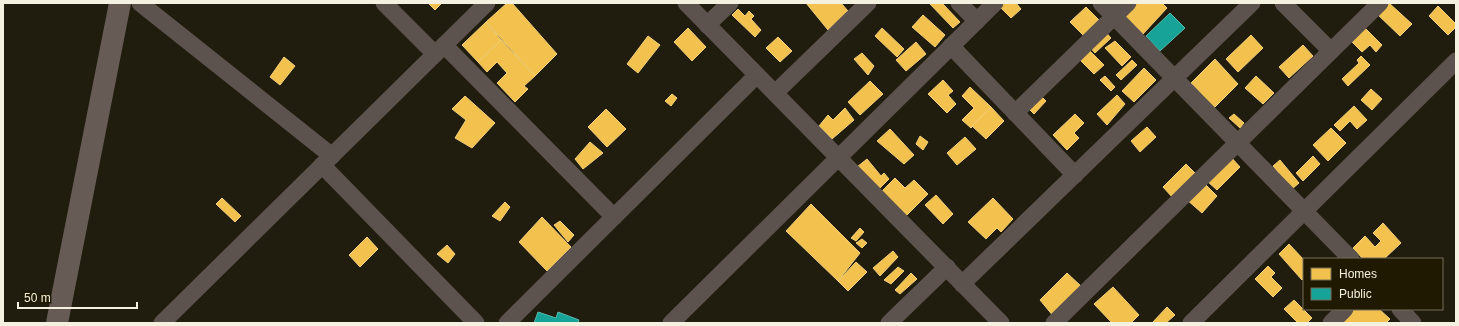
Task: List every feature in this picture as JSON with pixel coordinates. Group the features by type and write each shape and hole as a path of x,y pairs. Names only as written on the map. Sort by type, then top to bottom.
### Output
{"main road":[{"path":"57,323 120,3"}],"street":[{"path":"140,3 327,161 476,323"},
{"path":"384,3 440,49 614,217"},
{"path":"162,323 487,3"},
{"path":"686,3 1002,323"},
{"path":"707,25 730,3"},
{"path":"775,93 868,3"},
{"path":"959,3 976,21"},
{"path":"671,323 995,3"},
{"path":"1101,3 1350,258"},
{"path":"1015,113 1128,3"},
{"path":"962,284 1252,3"},
{"path":"1283,3 1331,51"},
{"path":"1054,323 1380,3"},
{"path":"951,46 1075,175"},
{"path":"1191,323 1456,61"},
{"path":"507,323 757,75"},
{"path":"889,323 947,267"},
{"path":"1331,323 1344,310"},
{"path":"1401,310 1413,323"}],"building: Homes":[{"path":"428,3 442,3 435,10"},
{"path":"507,3 512,3 557,54 535,76 486,22"},
{"path":"806,3 841,3 848,11 828,30"},
{"path":"929,3 942,3 960,22 953,28"},
{"path":"1003,3 1016,3 1021,9 1011,18 999,6"},
{"path":"1128,3 1162,3 1167,8 1143,34 1120,11"},
{"path":"1385,3 1389,3 1412,24 1400,36 1376,13"},
{"path":"1438,6 1456,24 1456,27 1448,35 1429,16"},
{"path":"1086,7 1102,23 1086,38 1070,22"},
{"path":"738,9 745,16 749,11 754,16 751,19 761,30 755,37 732,15"},
{"path":"923,15 945,35 935,47 912,27"},
{"path":"486,22 501,40 478,62 462,45"},
{"path":"1364,27 1382,45 1376,52 1370,45 1362,52 1351,41"},
{"path":"688,28 706,47 692,61 674,42"},
{"path":"882,28 904,49 897,57 875,36"},
{"path":"1102,28 1111,38 1095,53 1087,44"},
{"path":"1251,35 1263,48 1238,72 1226,59"},
{"path":"648,36 660,45 638,73 627,64"},
{"path":"778,37 792,51 780,62 766,48"},
{"path":"501,40 535,76 524,86 528,89 515,102 497,83 507,73 497,62 487,72 478,62"},
{"path":"1115,41 1131,57 1122,66 1105,48"},
{"path":"916,42 926,54 906,71 896,60"},
{"path":"1303,45 1313,56 1289,78 1279,67"},
{"path":"1086,47 1104,65 1094,74 1076,56"},
{"path":"862,53 874,66 868,75 854,59"},
{"path":"1361,56 1370,65 1348,86 1342,79 1359,63 1357,60"},
{"path":"284,57 295,66 280,85 270,77"},
{"path":"1215,59 1238,84 1214,108 1191,83"},
{"path":"1132,60 1137,65 1121,80 1116,75"},
{"path":"1144,68 1156,80 1134,102 1122,91"},
{"path":"1105,76 1115,87 1111,91 1100,80"},
{"path":"1256,76 1274,93 1263,104 1245,88"},
{"path":"943,80 953,91 948,95 956,104 947,113 928,94"},
{"path":"870,81 883,94 860,115 848,102"},
{"path":"970,87 991,107 971,128 962,120 974,108 962,96"},
{"path":"1371,89 1382,99 1372,110 1361,100"},
{"path":"672,94 677,98 671,106 665,101"},
{"path":"1039,94 1046,101 1034,114 1027,107"},
{"path":"1117,95 1125,104 1107,125 1097,114"},
{"path":"465,96 495,123 472,148 455,138 466,120 452,109"},
{"path":"1354,106 1367,120 1357,129 1350,121 1340,131 1334,125"},
{"path":"991,107 1004,121 986,139 972,126"},
{"path":"845,108 854,120 832,139 819,126 828,115 833,120"},
{"path":"606,109 626,129 607,147 588,127"},
{"path":"1075,114 1084,123 1074,133 1079,138 1067,150 1053,135"},
{"path":"1234,114 1244,123 1240,128 1229,118"},
{"path":"1147,127 1156,137 1140,152 1131,141"},
{"path":"1331,128 1346,143 1328,161 1313,145"},
{"path":"890,129 914,155 904,164 877,141"},
{"path":"920,136 928,142 923,150 916,144"},
{"path":"965,137 976,149 957,165 947,153"},
{"path":"590,142 603,153 583,169 575,159"},
{"path":"1230,156 1240,167 1217,190 1207,181"},
{"path":"1313,156 1320,164 1303,181 1296,173"},
{"path":"867,159 881,176 884,173 889,179 878,190 857,167"},
{"path":"1280,160 1299,183 1292,189 1273,166"},
{"path":"1186,164 1196,174 1173,198 1163,187"},
{"path":"895,178 905,188 914,180 928,194 904,218 880,193"},
{"path":"1204,183 1217,196 1202,213 1186,199"},
{"path":"936,195 953,214 943,224 925,205"},
{"path":"222,198 241,216 235,222 216,204"},
{"path":"993,198 1013,219 1001,232 997,228 986,239 968,222"},
{"path":"505,202 510,207 500,221 492,216"},
{"path":"811,204 860,253 838,281 786,231"},
{"path":"542,217 571,247 547,271 519,242"},
{"path":"560,221 574,235 568,242 554,225"},
{"path":"1383,223 1401,243 1385,258 1362,258 1353,248 1365,236 1375,247 1381,241 1373,233"},
{"path":"860,228 864,232 856,241 851,238"},
{"path":"367,237 378,249 360,267 349,255"},
{"path":"862,239 867,243 862,248 856,243"},
{"path":"1289,244 1303,259 1302,280 1279,254"},
{"path":"447,245 455,254 448,263 437,254"},
{"path":"893,251 898,257 880,276 873,268"},
{"path":"856,262 867,272 848,291 838,281"},
{"path":"1268,266 1275,273 1271,277 1282,288 1273,297 1255,279"},
{"path":"898,267 904,271 891,284 884,280"},
{"path":"911,273 917,279 900,294 895,290"},
{"path":"1067,273 1082,287 1054,317 1040,300"},
{"path":"1113,287 1139,315 1131,323 1112,323 1094,304"},
{"path":"1294,300 1312,318 1307,323 1298,323 1284,309"},
{"path":"1167,307 1175,315 1166,323 1152,323"},
{"path":"1354,310 1380,310 1390,319 1386,323 1343,322"}],"building: Public":[{"path":"1170,13 1185,28 1160,51 1146,36"},
{"path":"538,312 556,318 558,312 579,320 578,323 534,323"}]}
